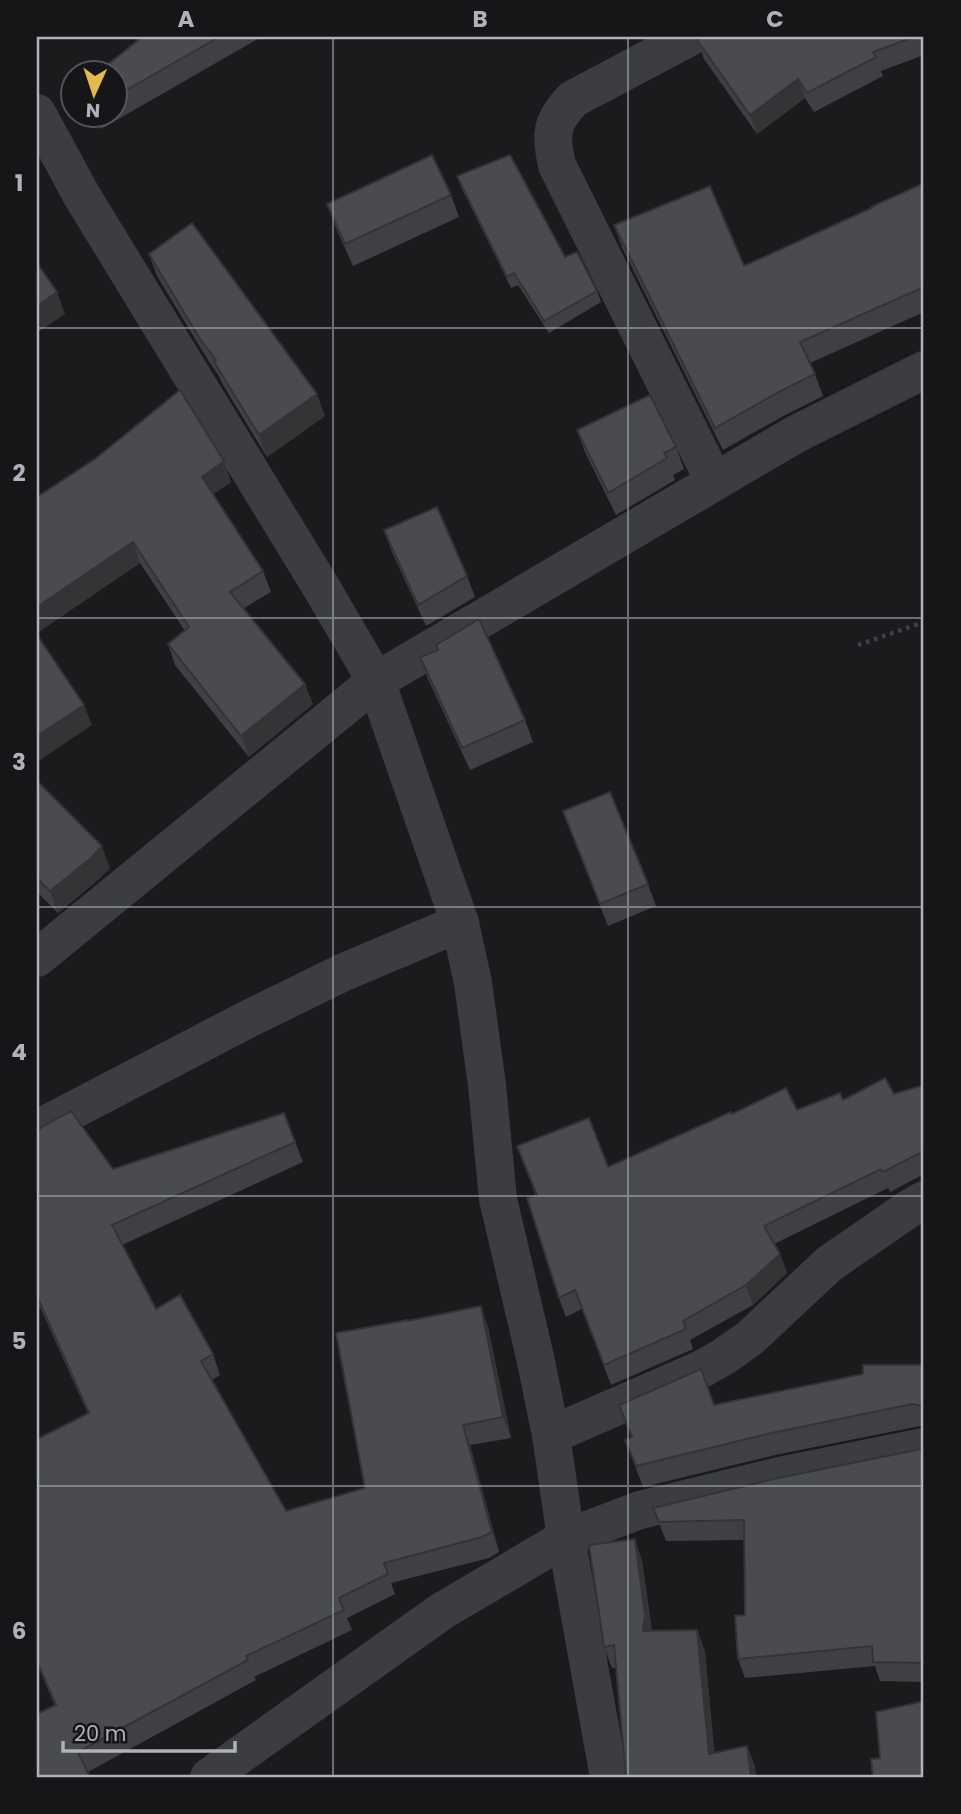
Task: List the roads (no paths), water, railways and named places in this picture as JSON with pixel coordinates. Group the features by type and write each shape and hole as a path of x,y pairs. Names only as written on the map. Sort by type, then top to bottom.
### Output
{"street":[{"path":"690,37 573,99 559,114 554,128 553,147 558,165 714,481"},
{"path":"37,113 82,196 376,681 460,923 473,983 498,1199 551,1435 566,1538 609,1777"},
{"path":"37,958 376,681 796,434 924,370"},
{"path":"37,1129 332,978 460,923"},
{"path":"551,1435 700,1370 723,1357 750,1338 830,1264 924,1200"},
{"path":"209,1777 442,1611 566,1538 640,1510 780,1476 924,1447"}]}
